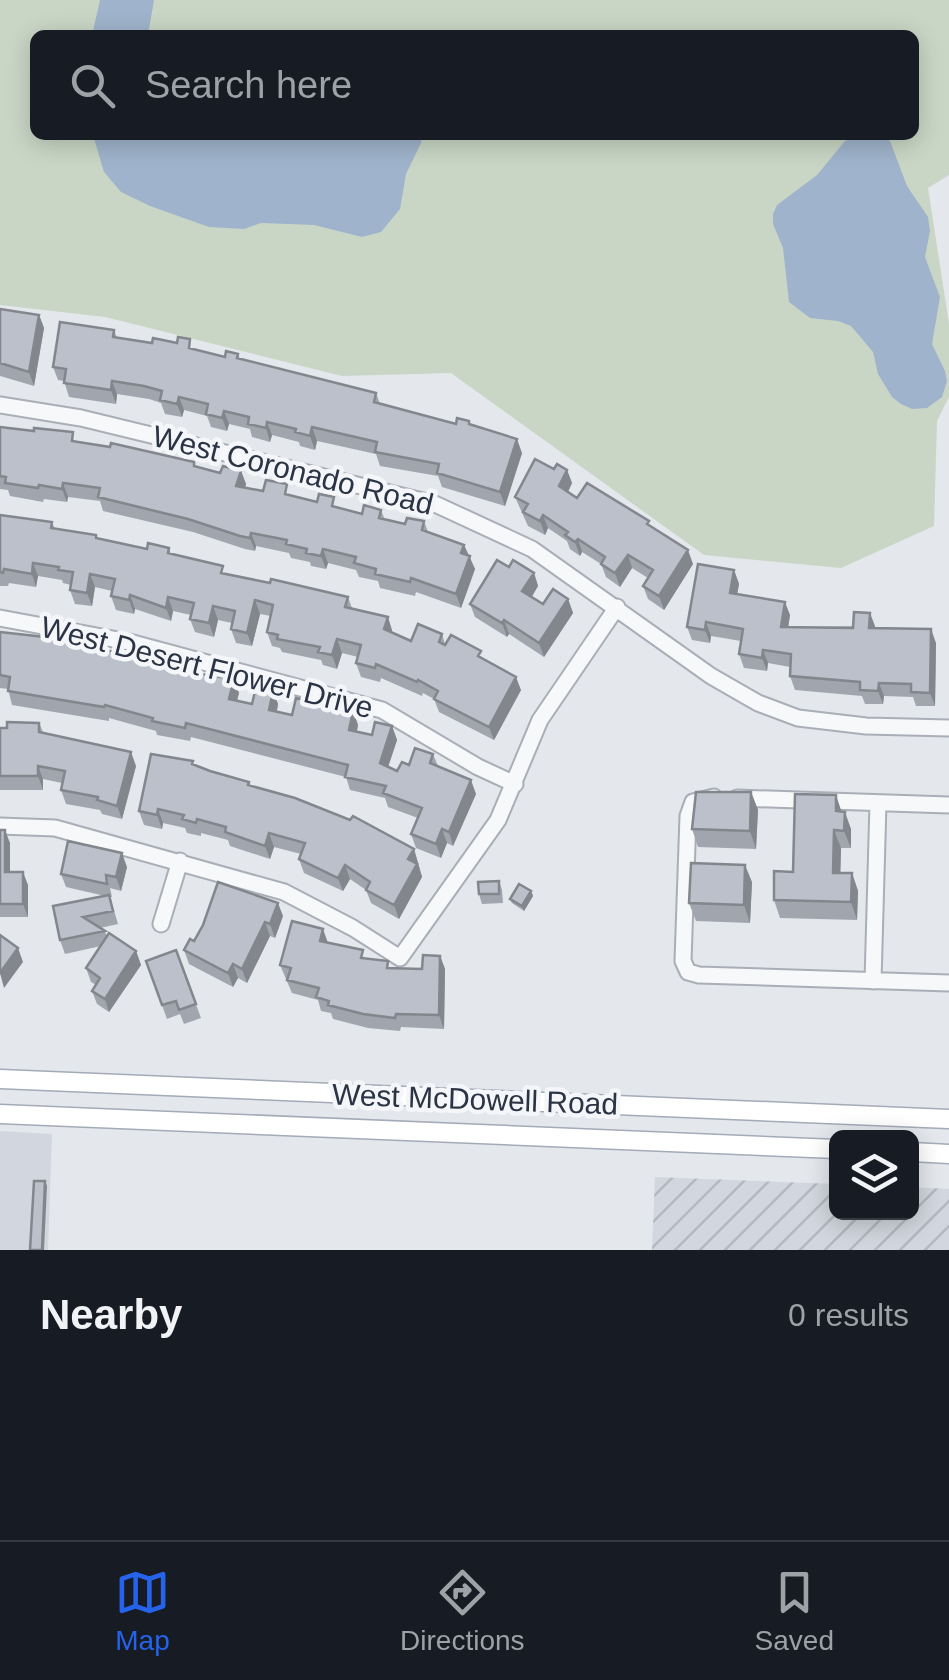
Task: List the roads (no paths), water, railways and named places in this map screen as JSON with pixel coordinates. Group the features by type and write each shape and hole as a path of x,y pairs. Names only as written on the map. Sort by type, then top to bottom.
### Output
{"main road":[{"name":"West McDowell Road","path":"0,1079 949,1119"},
{"path":"742,1144 744,1110"},
{"name":"West McDowell Road","path":"0,1114 829,1149"},
{"path":"919,1152 949,1154"}],"street":[{"name":"West Coronado Road","path":"0,405 98,422 436,504 532,550 711,676 758,703 798,718 866,726 949,728"},
{"path":"0,826 54,828 284,892 400,958 498,820 540,720 617,608"},
{"name":"West Desert Flower Drive","path":"0,618 129,642 382,710 478,768 515,784"},
{"path":"949,805 704,797 693,802 688,816 683,962 688,972 699,976 949,983"},
{"path":"874,980 878,802"},
{"path":"161,924 180,861"}],"water":[{"path":"100,0 154,0 149,30 93,30"},
{"path":"94,140 421,140 406,174 400,209 381,232 362,237 314,225 261,223 244,229 209,227 121,192 104,172"},
{"path":"845,141 890,141 907,186 928,217 930,231 925,257 940,297 932,344 947,381 942,397 927,408 912,409 892,397 878,374 873,352 851,326 810,318 789,302 783,248 773,214 777,205 817,175"}]}
